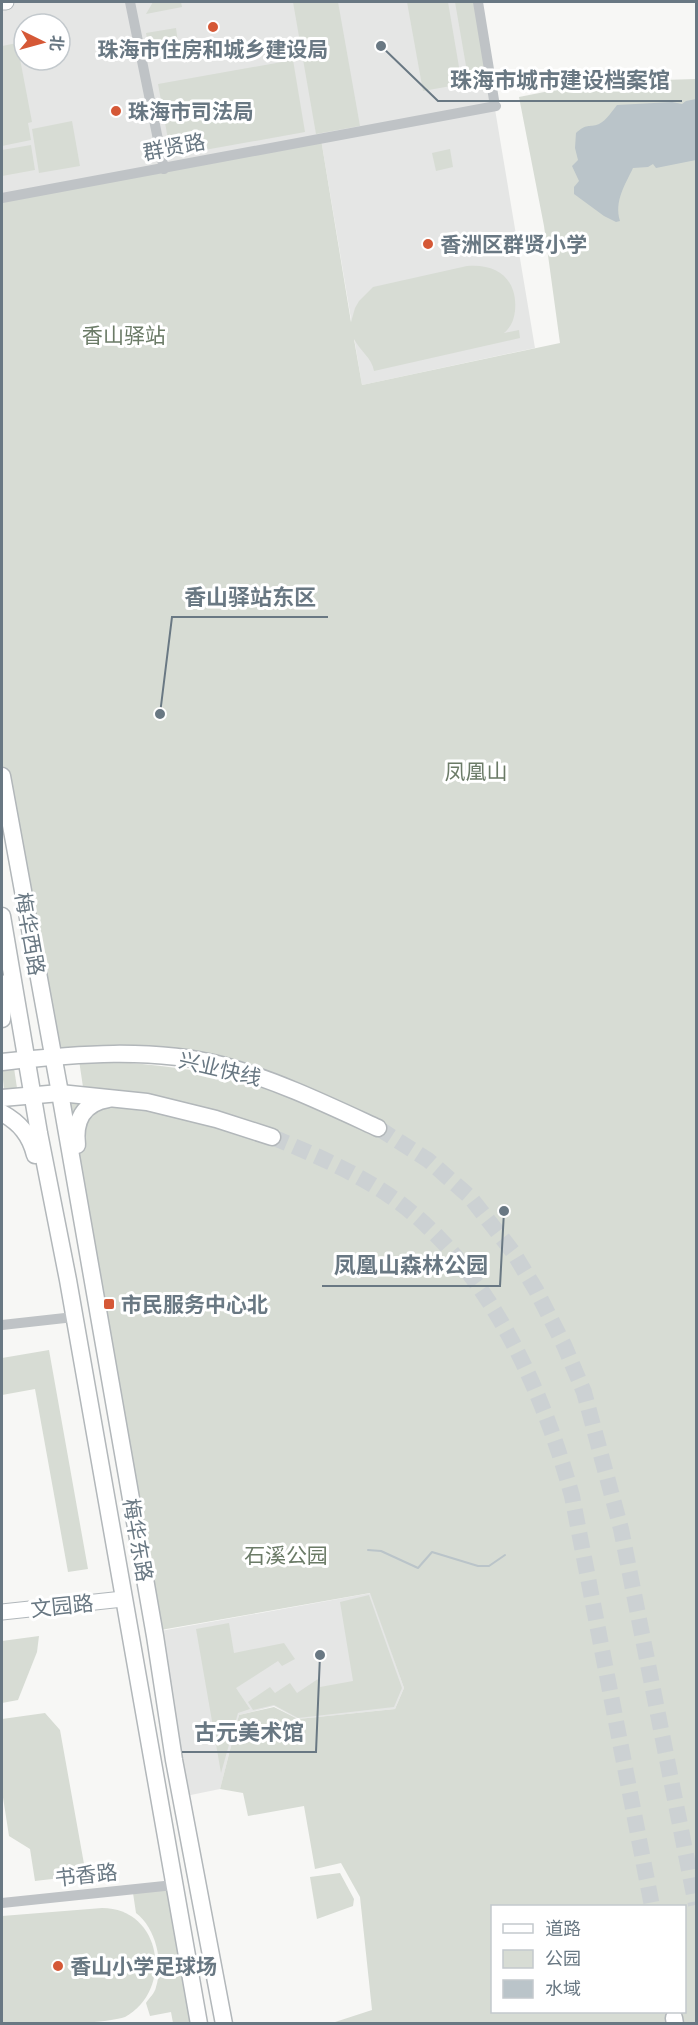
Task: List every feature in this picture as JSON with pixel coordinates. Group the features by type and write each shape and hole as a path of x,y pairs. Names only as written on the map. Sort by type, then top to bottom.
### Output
{"main road":[{"name":"梅华西路","path":"2,776 52,1056"},
{"name":"梅华西路","path":"2,916 33,1095"},
{"path":"2,1019 6,992 4,937"},
{"name":"兴业快线","path":"2,1062 78,1054 139,1055 223,1066 292,1089 378,1128"},
{"name":"梅华东路","path":"52,1056 155,1636 174,1760 224,2024"},
{"path":"2,1098 60,1093 114,1098 188,1111 272,1137"},
{"name":"梅华东路","path":"33,1095 68,1280 199,2024"},
{"path":"90,1268 91,1230 77,1152 76,1127 79,1118 88,1106 100,1100 114,1098"},
{"path":"2,1113 22,1127 32,1144 52,1242 68,1280"}],"street":[{"path":"130,2 164,169"},
{"name":"群贤路","path":"2,198 164,169 495,103 478,2"},
{"path":"2,1325 74,1317"},
{"name":"文园路","path":"2,1612 123,1599"},
{"name":"书香路","path":"2,1903 174,1885"}],"shaded area":[{"path":"14,2 477,2 535,348 362,385 321,139 2,197 2,4"},
{"path":"371,1593 404,1688 395,1709 298,1719 274,1706 239,1715 220,1789 181,1797 155,1632"}],"green space":[{"path":"153,2 181,2 182,7 146,14"},
{"path":"293,2 338,2 360,126 316,134"},
{"path":"407,2 448,2 460,73 451,86 423,91"},
{"path":"455,2 474,2 489,86 470,89"},
{"path":"176,28 179,50 150,55 146,33"},
{"path":"12,44 12,72 23,72 32,122 28,123 31,140 2,146 2,46"},
{"path":"293,60 305,132 171,156 158,84"},
{"path":"696,79 696,2023 332,2023 372,2010 360,1897 341,1863 315,1869 304,1806 248,1816 243,1793 220,1789 239,1715 274,1707 298,1719 395,1709 404,1688 370,1593 155,1631 60,1093 79,1094 271,1138 280,1131 182,1105 83,1087 79,1060 163,1066 246,1080 223,1066 52,1056 2,773 2,198 321,139 351,322 359,301 373,287 467,266 488,267 496,270 509,282 515,300 513,320 504,333 519,330 520,338 374,371 371,362 354,339 362,385 560,343 544,226 519,97 595,82"},
{"path":"72,121 80,166 39,173 32,129"},
{"path":"31,145 35,170 2,176 2,150"},
{"path":"450,149 453,167 436,171 432,153"},
{"path":"14,1068 17,1088 4,1089 2,1070"},
{"path":"49,1350 88,1569 68,1572 35,1389 2,1395 2,1358"},
{"path":"369,1595 402,1688 394,1707 298,1718 274,1705 253,1710 248,1702 270,1687 275,1693 290,1683 297,1693 318,1679 320,1687 353,1681 340,1602"},
{"path":"229,1623 234,1653 284,1643 295,1659 282,1666 278,1661 236,1688 250,1709 238,1713 221,1773 196,1629"},
{"path":"39,1636 37,1652 18,1700 2,1703 2,1641"},
{"path":"45,1713 60,1730 86,1875 35,1881 30,1849 9,1836 2,1791 2,1719"},
{"path":"340,1873 354,1899 353,1906 317,1919 310,1877"},
{"path":"171,1889 195,2023 173,2023 171,2012 150,2016 146,2003 155,1989 158,1978 158,1957 149,1928 136,1913 133,1893"},
{"name":"香山小学足球场","path":"102,1908 122,1912 138,1921 149,1935 154,1952 155,1971 151,1989 141,2005 125,2017 114,2020 2,2023 2,1916"}],"water":[{"path":"696,99 696,160 656,168 653,164 648,167 633,168 619,200 620,221 616,222 604,216 574,194 574,187 579,181 572,166 578,160 575,148 576,133 585,127 602,122 617,105 672,102 682,104"}],"waterway":[{"path":"368,1550 381,1551 418,1568 432,1552 478,1566 489,1566 505,1555"}],"tunnel":[{"path":"378,1128 428,1160 470,1197 513,1252 536,1290 564,1345 584,1392 621,1529 696,1905"},
{"path":"272,1137 362,1179 390,1196 424,1223 455,1255 482,1291 527,1371 560,1455 572,1496 652,1905"}],"place":[{"name":"珠海市住房和城乡建设局","path":"213,27"},
{"name":"珠海市城市建设档案馆","path":"381,46"},
{"name":"珠海市司法局","path":"116,111"},
{"name":"香洲区群贤小学","path":"428,244"},
{"name":"香山驿站东区","path":"160,714"},
{"name":"凤凰山森林公园","path":"504,1211"},
{"name":"市民服务中心北","path":"109,1304"},
{"name":"古元美术馆","path":"320,1655"},
{"name":"香山小学足球场","path":"58,1966"}],"park label":[{"name":"香山驿站","path":"124,335"},
{"name":"凤凰山","path":"476,771"},
{"name":"石溪公园","path":"286,1555"}]}
